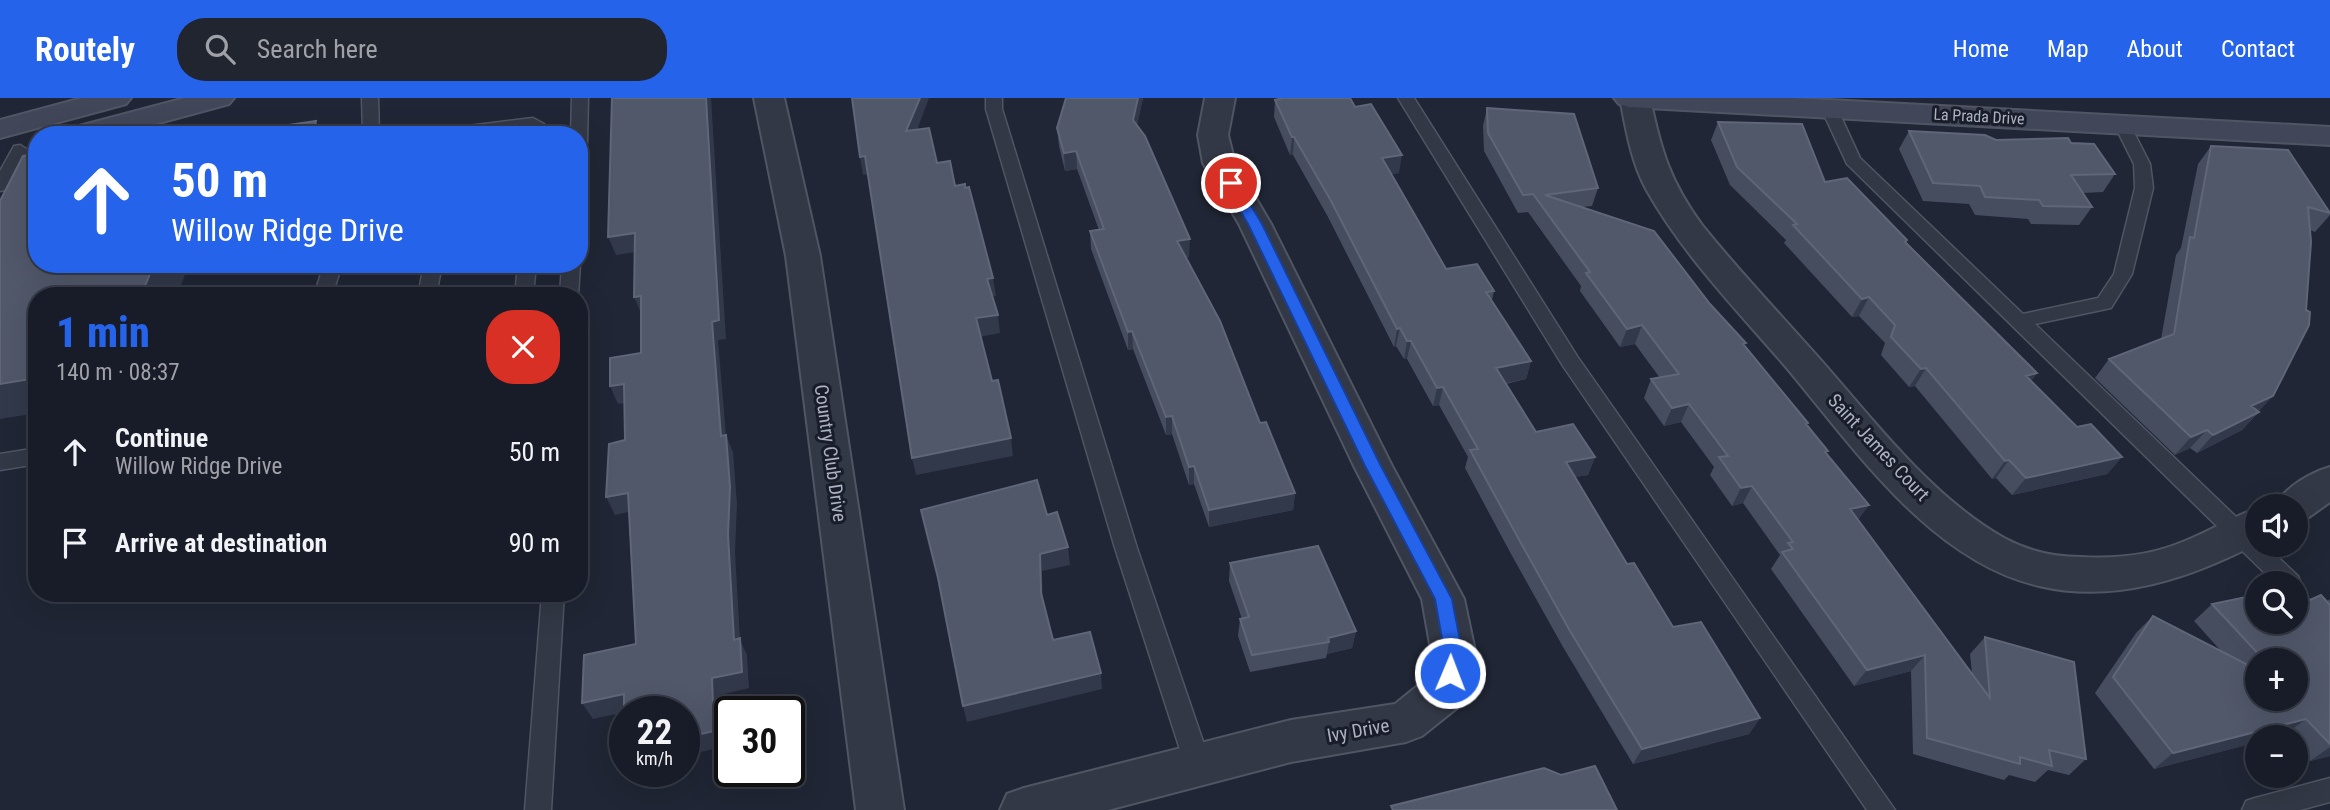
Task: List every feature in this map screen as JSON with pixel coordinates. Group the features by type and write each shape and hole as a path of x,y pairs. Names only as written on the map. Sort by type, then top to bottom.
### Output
{"main road":[{"path":"113,126 219,98"},
{"name":"La Prada Drive","path":"1629,98 2122,124 2329,138"},
{"path":"48,126 107,99"}],"street":[{"name":"Country Club Drive","path":"769,98 803,256 880,810"},
{"name":"Ivy Drive","path":"1024,810 1291,741 1406,722 1446,690 1454,656 1443,599 1373,466 1255,224 1219,163 1213,135 1220,98"},
{"name":"Saint James Court","path":"1635,98 1649,162 1679,216 1741,293 1888,460 1943,514 1984,548 2022,565 2110,575 2182,560 2245,530"},
{"path":"2308,497 2330,482"}],"lane":[{"path":"370,98 370,126"},
{"path":"579,126 580,98"},
{"path":"994,98 997,119 1126,548 1198,765"},
{"path":"1406,98 1570,361 1882,810"},
{"path":"1829,108 1853,160 2020,321 2245,524"},
{"path":"509,126 533,123 537,126"},
{"path":"2020,321 2104,303 2123,274 2144,188 2142,164 2122,124"},
{"path":"0,186 17,140"},
{"path":"0,462 28,457"},
{"path":"2271,557 2282,571"},
{"path":"538,810 551,602"},
{"path":"2255,810 2330,790"}],"building":[{"path":"612,98 706,98 719,320 712,322 721,436 726,435 730,487 728,535 734,640 740,638 742,672 712,678 714,731 700,734 700,696 624,694 582,703 584,655 636,644 628,493 606,497 609,444 625,440 624,384 610,386 610,358 641,353 641,296 634,297 635,233 608,237"},
{"path":"852,98 920,98 906,131 929,128 937,163 950,161 955,186 965,184 965,188 969,187 993,278 987,279 998,315 976,318 992,381 998,380 1011,438 912,458 865,156 860,157"},
{"path":"1066,98 1138,98 1133,120 1145,136 1190,239 1177,241 1220,321 1260,423 1266,422 1295,493 1209,510 1194,466 1189,467 1172,416 1166,417 1132,331 1128,332 1090,231 1104,229 1076,151 1064,153 1057,128"},
{"path":"1350,98 1355,107 1371,104 1402,155 1382,158 1446,269 1477,264 1494,291 1486,292 1531,361 1496,368 1536,432 1573,424 1595,457 1566,462 1627,564 1634,563 1673,627 1701,622 1760,718 1642,749 1570,631 1517,536 1470,450 1478,449 1443,387 1437,388 1411,341 1407,341 1400,328 1397,329 1330,199 1292,137 1275,100"},
{"path":"1487,108 1574,114 1598,188 1545,195 1654,231 1710,304 1746,343 1743,344 1808,423 1806,424 1828,451 1825,452 1869,505 1850,509 1990,698 1985,637 2074,662 2086,759 2049,750 2052,766 2020,757 2020,764 1927,738 1925,655 1867,670 1782,552 1793,549 1788,543 1793,542 1752,486 1741,488 1719,457 1728,456 1689,404 1672,408 1651,379 1679,374 1642,325 1627,329 1586,273 1590,272 1533,194 1523,195 1488,133"},
{"path":"316,121 315,126 281,126"},
{"path":"1718,122 1802,124 1825,182 1847,178 1907,240 1905,242 2037,373 2026,376 2077,427 2091,424 2122,457 2026,478 2009,460 2005,461 1926,368 1921,369 1891,337 1895,325 1869,297 1862,299 1793,225 1797,224 1737,167"},
{"path":"1909,131 1985,135 1996,140 2068,138 2071,143 2094,144 2115,174 2071,175 2092,207 2043,206 2039,200 1985,197 1980,186 1933,183"},
{"path":"2211,146 2288,150 2330,213 2308,207 2311,242 2306,310 2310,312 2309,325 2273,396 2251,406 2259,412 2213,435 2207,430 2191,437 2109,359 2174,334 2190,237 2194,238"},
{"path":"28,155 28,273 150,273 145,287 28,287 28,379 0,384 0,201 23,156"},
{"path":"1037,480 1047,515 1057,512 1068,547 1040,554 1041,593 1053,640 1090,632 1101,673 963,706 938,578 921,510"},
{"path":"1318,546 1356,631 1328,638 1329,642 1252,655 1240,619 1249,617 1230,563"},
{"path":"2321,595 2330,605 2330,744 2306,719 2283,725 2245,725 2245,735 2173,753 2113,677 2153,616 2245,663 2245,711 2308,711 2308,648 2253,648 2212,604 2245,597 2245,634 2308,634 2308,598 2310,600"},
{"path":"1595,766 1617,810 1393,810 1391,806 1544,768 1561,775"}],"route":[{"path":"1231,183 1255,224 1373,466 1443,599 1454,656 1450,673"}]}
